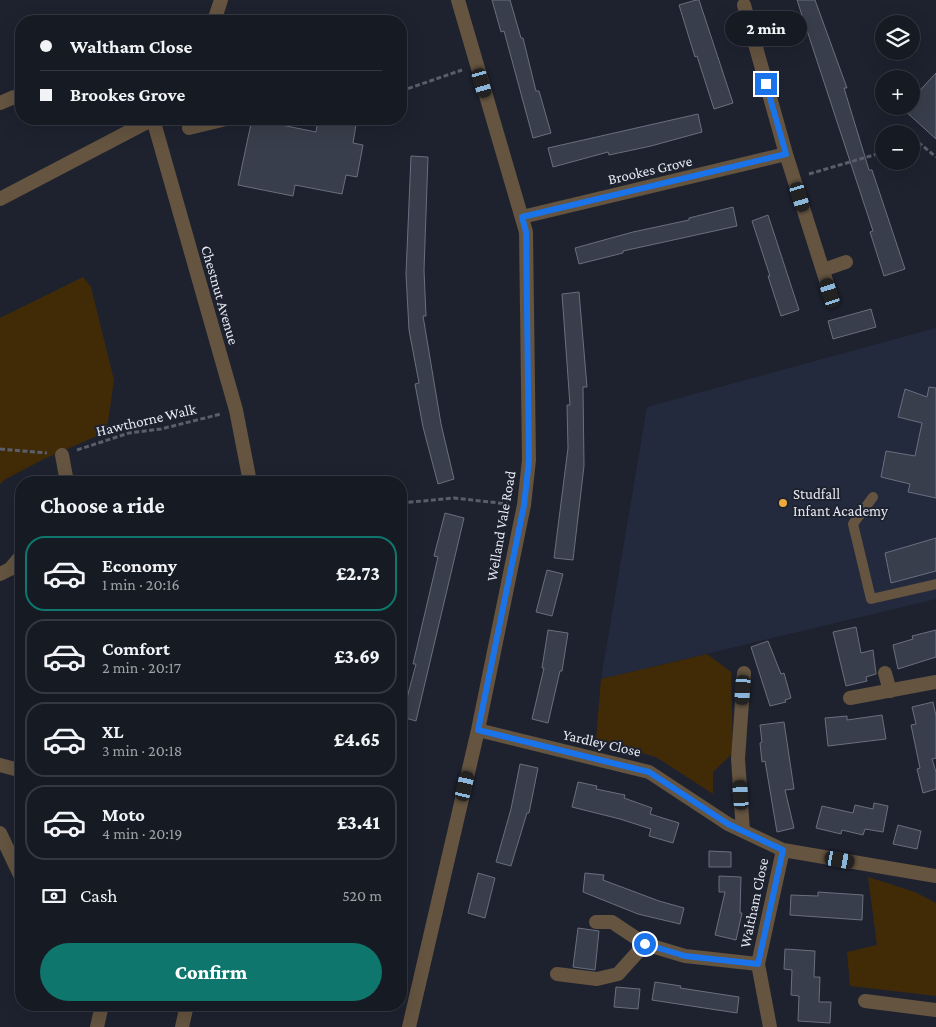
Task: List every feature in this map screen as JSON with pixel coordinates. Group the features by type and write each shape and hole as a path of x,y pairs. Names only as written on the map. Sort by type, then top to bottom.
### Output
{"street":[{"path":"216,15 221,0"},
{"name":"Welland Vale Road","path":"410,1027 478,730 524,505 529,460 526,232 458,0"},
{"path":"744,5 786,154 830,293"},
{"path":"751,31 773,26"},
{"path":"0,103 14,97"},
{"path":"0,199 142,125"},
{"name":"Chestnut Avenue","path":"155,125 236,410 249,476"},
{"path":"189,128 201,125"},
{"name":"Brookes Grove","path":"522,217 786,154"},
{"path":"823,270 846,262"},
{"path":"62,455 67,476"},
{"path":"0,574 10,569 15,563"},
{"path":"743,831 738,759 744,673"},
{"path":"885,673 890,691"},
{"path":"850,698 936,682"},
{"name":"Yardley Close","path":"478,730 649,772 728,824 783,850 936,876"},
{"path":"0,765 15,769"},
{"path":"0,833 15,864"},
{"name":"Waltham Close","path":"770,1027 758,964 783,850"},
{"name":"Waltham Close","path":"596,922 612,922 645,944 685,956 758,964"},
{"path":"557,974 597,979 618,974 645,944"},
{"path":"865,1002 936,1010"},
{"path":"97,1027 101,1011"},
{"path":"182,1027 186,1011"}],"lane":[{"path":"873,497 853,524 871,599 936,584"}],"path":[{"path":"407,89 477,65"},
{"path":"920,144 936,157"},
{"path":"794,179 875,155"},
{"name":"Hawthorne Walk","path":"62,455 129,433 161,429 236,410"},
{"path":"0,449 62,455"},
{"path":"407,503 454,498 524,505"}],"shaded area":[{"path":"83,277 91,287 114,380 108,422 104,433 44,459 0,484 0,318"},
{"name":"Studfall Infant Academy","path":"936,328 936,599 601,679 647,407"},
{"path":"707,654 731,672 733,753 713,772 713,794 656,757 596,740 601,679"},
{"path":"868,877 915,892 936,903 936,996 850,986 847,952 877,945"}],"building":[{"path":"492,0 510,0 521,38 523,38 536,91 539,91 551,133 533,138 504,31 501,32"},
{"path":"699,0 733,103 714,109 679,5"},
{"path":"797,0 815,0 847,88 844,88 869,170 872,170 905,269 884,276 870,232 873,231"},
{"path":"936,73 936,139 910,115 920,115 920,90"},
{"path":"698,114 702,132 609,155 608,152 553,167 548,148"},
{"path":"251,125 282,125 316,132 317,125 356,125 353,143 363,145 357,177 346,175 342,194 295,185 293,196 238,185"},
{"path":"411,156 428,157 424,270 426,316 423,316 441,424 454,479 438,484 423,427 415,384 419,383 409,330 406,274"},
{"path":"733,207 737,226 623,251 623,253 579,264 575,248 633,232 689,220 689,218"},
{"path":"768,215 799,310 781,316 752,221"},
{"path":"579,292 587,387 583,387 584,466 573,560 554,558 568,448 567,405 570,405 562,294"},
{"path":"871,309 876,327 833,339 828,321"},
{"path":"929,387 936,388 936,498 908,492 910,484 881,477 886,451 915,456 922,423 898,417 905,389 927,397"},
{"path":"445,513 464,518 416,721 407,718 407,698 438,557 434,556"},
{"path":"936,538 936,571 891,583 885,553"},
{"path":"547,570 563,574 552,616 536,612"},
{"path":"856,627 861,653 873,650 876,674 866,677 867,681 846,686 833,632"},
{"path":"548,630 568,633 562,671 560,671 548,723 532,719 544,668 542,668"},
{"path":"936,630 936,657 898,669 893,645 913,639 912,636"},
{"path":"768,641 781,674 784,673 791,698 785,700 786,702 770,706 751,647"},
{"path":"933,702 936,716 936,758 932,759 936,772 936,789 923,793 917,769 920,768 911,725 916,724 912,707"},
{"path":"882,715 886,739 828,746 825,718 847,716 847,720"},
{"path":"784,722 794,789 785,790 794,828 777,832 765,761 762,762 760,725"},
{"path":"520,764 538,768 529,813 527,813 511,866 496,862 511,809"},
{"path":"578,782 597,786 596,789 625,795 624,798 652,808 650,814 679,823 673,843 649,836 651,829 572,807"},
{"path":"874,803 888,806 883,832 865,829 863,835 842,830 841,834 816,828 822,806 853,813 855,805 873,809"},
{"path":"898,825 921,831 917,849 893,844"},
{"path":"709,851 731,852 731,867 709,867"},
{"path":"478,873 495,878 485,918 468,913"},
{"path":"585,873 604,875 603,880 659,901 684,908 680,924 638,914 583,892"},
{"path":"719,876 741,877 740,913 742,913 736,940 715,935 725,892 719,892"},
{"path":"818,892 863,895 862,920 790,915 791,895 818,896"},
{"path":"578,928 599,931 595,970 573,967"},
{"path":"785,949 815,951 814,977 820,977 819,1002 831,1002 830,1023 798,1021 799,996 791,995 792,970 784,969"},
{"path":"655,982 681,986 680,988 739,997 737,1013 652,1000"},
{"path":"616,987 640,989 638,1009 614,1007"}],"place":[{"name":"Studfall Infant Academy","path":"783,503"}],"route":[{"path":"645,944 685,956 758,964 783,850 728,824 649,772 478,730 524,505 529,460 526,232 522,217 786,154 766,84"}]}
